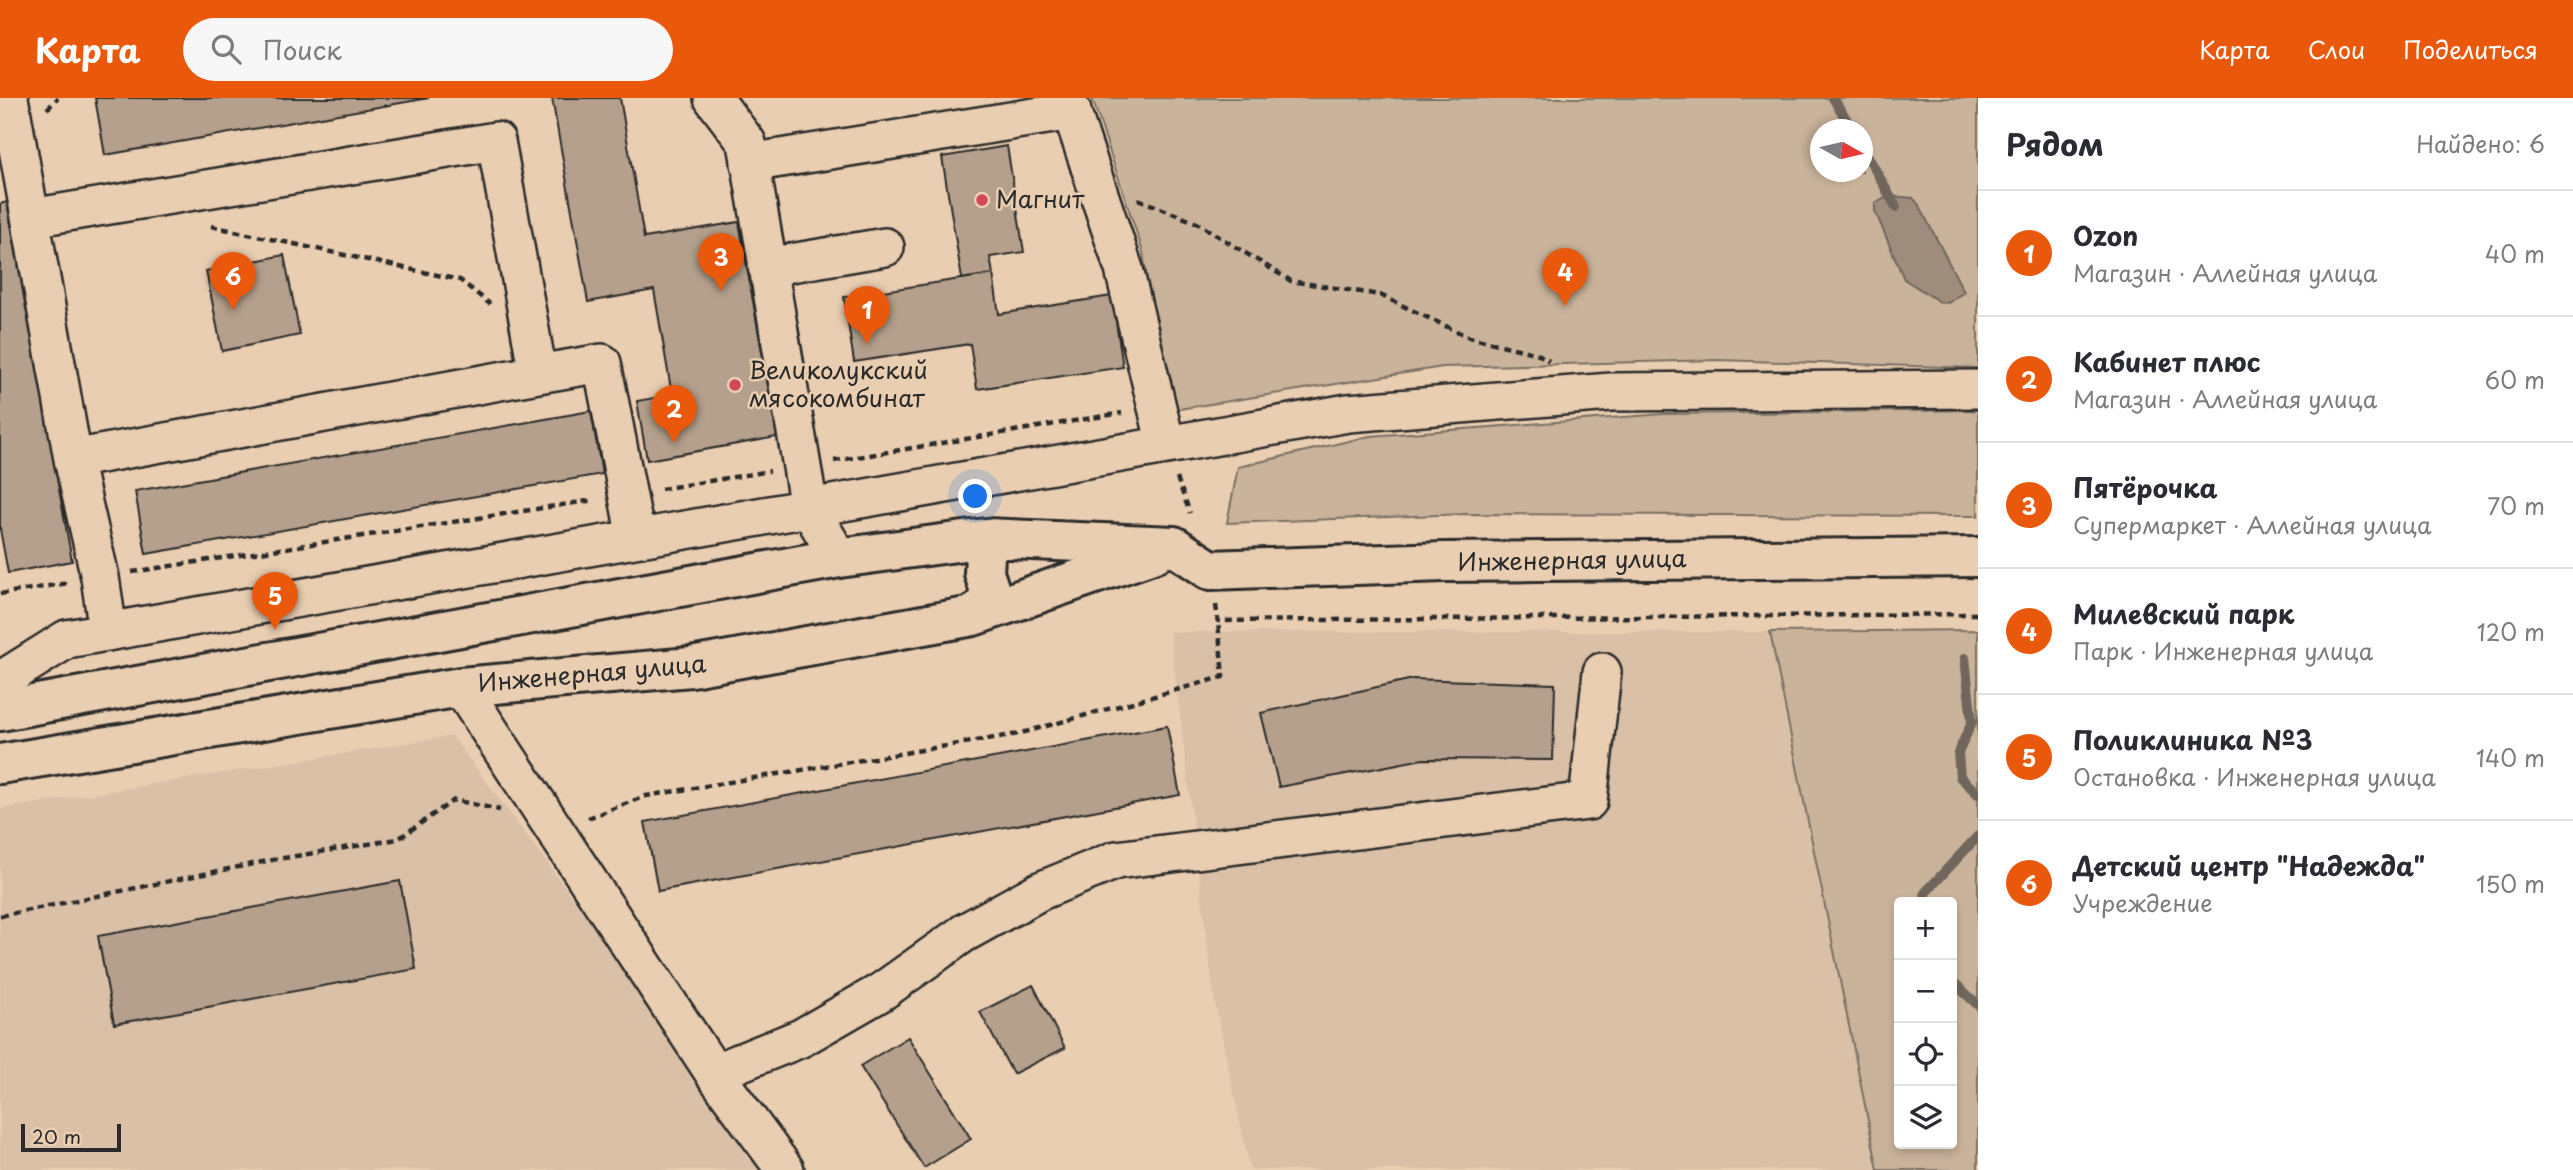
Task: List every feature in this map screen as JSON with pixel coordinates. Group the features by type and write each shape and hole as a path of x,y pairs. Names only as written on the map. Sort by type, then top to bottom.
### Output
{"main road":[{"path":"0,711 839,558 986,538 1183,533 1210,570"},
{"name":"Инженерная улица","path":"0,764 461,687 691,667 973,616 1183,533"},
{"path":"973,616 988,601 989,588 984,573 986,538"},
{"name":"Инженерная улица","path":"1210,570 1444,562 1978,557"}],"street":[{"path":"9,98 73,460 100,578 108,632"},
{"path":"713,98 747,143 809,508 839,558"},
{"path":"750,163 1069,104 1124,269 1166,445"},
{"path":"31,218 496,141 538,374"},
{"path":"767,267 885,247"},
{"path":"73,460 602,363 630,494 636,538"},
{"path":"0,681 67,639 1348,413 1611,392 1978,389"},
{"path":"714,1073 802,1038 881,992 964,933 1040,891 1116,860 1588,801 1602,672"},
{"path":"461,687 714,1073 785,1170"}],"path":[{"path":"1095,182 1197,223 1291,281 1380,295 1469,337 1538,354 1561,369"},
{"path":"208,225 460,281 532,336"},
{"path":"0,594 1159,407"},
{"path":"1166,445 1183,533"},
{"path":"0,916 272,860 398,839 454,800 549,821 581,821 646,796 1018,734 1223,677 1210,570"},
{"path":"1218,621 1978,614"}],"shaded area":[{"path":"1092,98 1978,98 1978,368 1718,360 1443,367 1166,411 1143,252"},
{"path":"1890,196 1913,198 1919,205 1964,292 1948,303 1940,302 1904,279 1875,211 1875,203"},
{"path":"1978,410 1978,516 1466,514 1227,523 1238,467 1370,436 1664,414"},
{"path":"1978,630 1978,1170 1878,1170 1770,632"},
{"path":"1170,632 1770,632 1878,1170 1250,1170 1214,998"},
{"path":"452,736 776,1170 0,1170 0,809"}],"building":[{"path":"95,98 429,98 105,155"},
{"path":"552,98 620,98 644,238 739,222 777,437 647,460 637,401 672,395 654,290 588,302"},
{"name":"Магнит","path":"1007,146 1024,252 990,257 993,274 962,279 942,157"},
{"path":"7,202 72,561 8,573 0,529 0,204"},
{"path":"284,255 300,335 222,351 206,271"},
{"path":"993,274 999,314 1112,296 1123,367 977,389 970,344 854,362 844,297"},
{"path":"591,411 602,474 146,554 135,491"},
{"path":"1413,679 1555,684 1553,760 1423,759 1279,787 1261,713"},
{"path":"1167,726 1180,795 658,891 645,822"},
{"path":"400,881 416,969 114,1024 98,936"},
{"path":"1033,985 1065,1048 1013,1074 980,1012"},
{"path":"908,1037 971,1139 924,1168 860,1066"}],"waterway":[{"path":"1833,98 1846,119"},
{"path":"1873,166 1896,207"},
{"path":"1965,658 1972,722 1958,753 1960,777 1978,794"},
{"path":"1925,897 1925,893 1978,836"},
{"path":"1957,986 1978,1005"}],"place":[{"name":"Магнит","path":"982,200"},
{"name":"Пятёрочка","path":"721,291"},
{"name":"Милевский парк","path":"1565,306"},
{"name":"Детский центр \"Надежда\"","path":"233,310"},
{"name":"Ozon","path":"867,344"},
{"name":"Великолукский мясокомбинат","path":"735,385"},
{"name":"Кабинет плюс","path":"674,443"},
{"name":"Поликлиника №3","path":"275,630"}]}
